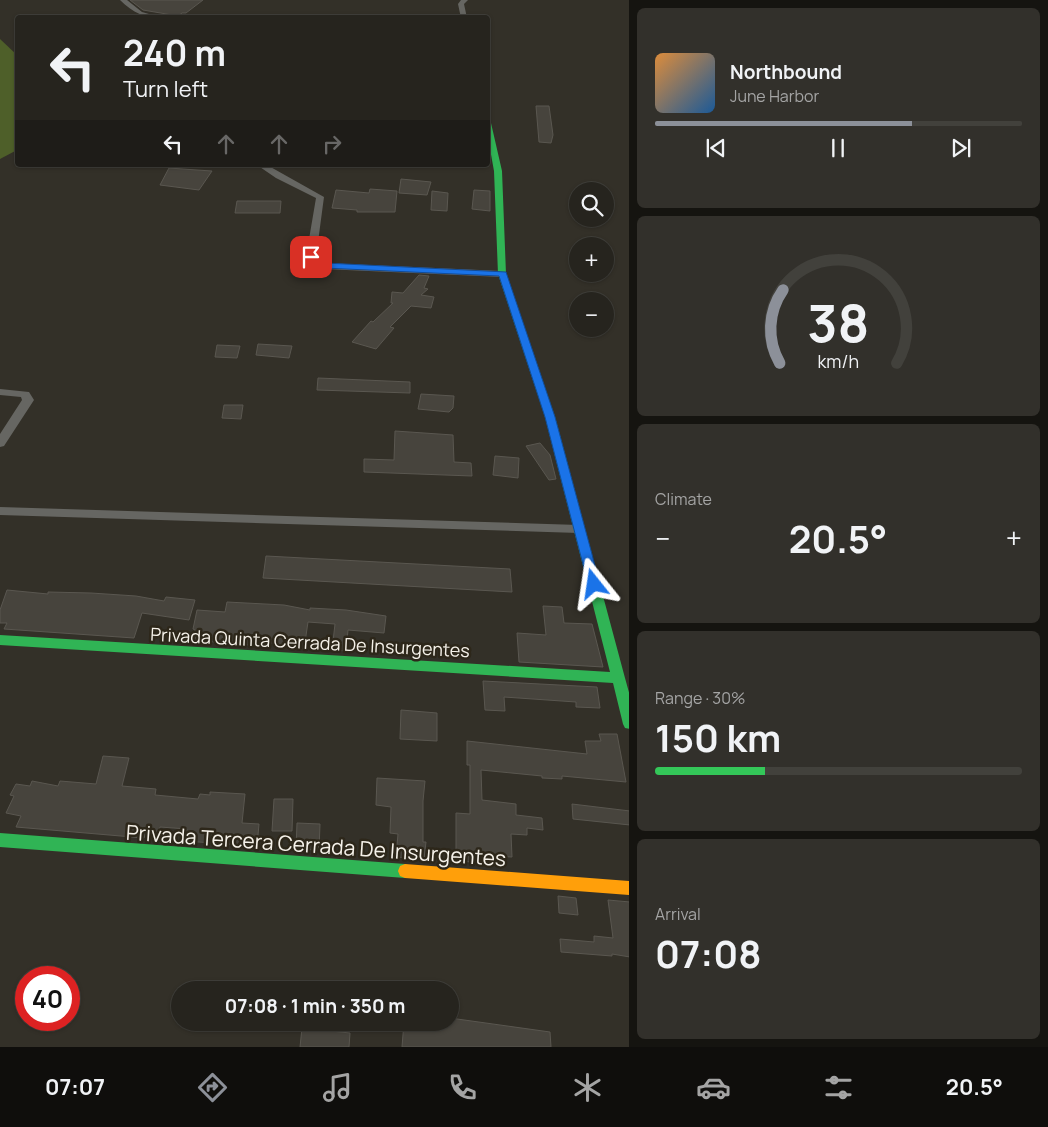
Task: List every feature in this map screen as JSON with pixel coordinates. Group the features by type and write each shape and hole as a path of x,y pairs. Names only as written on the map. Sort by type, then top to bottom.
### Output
{"street":[{"path":"123,0 140,13 148,15"},
{"path":"463,15 461,4 465,0"},
{"path":"490,133 498,171 502,274 550,417 619,678 629,724"},
{"path":"263,167 320,196 321,200 311,257 315,262 324,266 502,274"},
{"path":"0,392 25,394 28,400 0,443"},
{"path":"0,511 579,528"},
{"name":"Privada Quinta Cerrada De Insurgentes","path":"0,640 619,678"},
{"name":"Privada Tercera Cerrada De Insurgentes","path":"0,840 629,888"}],"green space":[{"path":"0,39 15,53 15,151 0,159"}],"building":[{"path":"130,0 203,0 186,13 179,15 143,10"},
{"path":"536,106 549,106 553,135 551,143 539,142"},
{"path":"169,168 212,171 199,190 160,185"},
{"path":"401,179 431,182 427,195 399,193"},
{"path":"370,189 397,191 395,212 357,212 357,210 332,208 336,190 369,193"},
{"path":"474,190 490,191 490,211 472,209"},
{"path":"432,191 448,193 447,211 431,210"},
{"path":"237,201 281,201 280,213 235,213"},
{"path":"419,275 429,276 424,288 428,289 421,295 434,297 431,308 411,306 390,327 394,328 376,349 352,342 371,321 373,322 393,303 391,303 392,292 403,293"},
{"path":"258,344 292,346 289,358 256,355"},
{"path":"217,345 240,346 237,358 215,357"},
{"path":"318,378 410,382 410,393 317,390"},
{"path":"421,394 454,396 453,408 449,412 418,409"},
{"path":"224,405 243,405 241,419 222,418"},
{"path":"395,431 453,435 454,462 471,463 472,476 364,472 364,459 394,460"},
{"path":"540,443 550,455 556,479 549,480 526,446"},
{"path":"495,456 519,458 518,478 493,475"},
{"path":"266,556 510,569 512,592 263,578"},
{"path":"7,590 48,594 48,592 136,596 164,601 166,597 195,600 189,620 142,613 134,638 4,629 7,623 0,623 0,610"},
{"path":"227,602 284,605 310,610 310,608 346,610 386,616 384,633 348,630 346,651 332,650 335,624 308,622 304,649 281,647 282,644 249,641 248,645 192,640 197,610 225,612"},
{"path":"543,606 562,607 564,623 592,624 603,667 519,662 517,633 546,635"},
{"path":"483,681 597,687 600,708 576,707 576,702 504,697 505,711 485,710"},
{"path":"401,710 437,713 437,741 400,739"},
{"path":"599,734 617,734 626,782 562,776 562,779 542,778 542,776 481,770 482,800 516,804 516,815 542,818 543,830 527,828 527,835 511,834 512,857 488,856 488,863 456,861 456,813 470,814 470,765 467,765 467,741 587,754 585,741 601,741"},
{"path":"103,756 129,758 122,786 156,789 155,795 198,799 200,794 210,795 210,792 245,794 242,823 259,824 257,846 184,841 187,829 160,827 158,835 146,833 144,838 16,827 21,816 6,813 14,796 10,795 16,784 30,786 32,781 58,786 60,781 96,784"},
{"path":"377,778 425,781 423,842 426,842 424,859 396,857 398,834 390,833 391,807 376,805"},
{"path":"274,799 293,799 292,831 272,831"},
{"path":"572,804 629,811 629,825 573,819"},
{"path":"297,823 320,824 319,850 296,849"},
{"path":"558,896 576,898 578,915 559,913"},
{"path":"608,900 629,902 629,957 612,954 612,956 561,952 560,939 594,942 594,936 613,938"},
{"path":"459,1019 550,1032 551,1047 402,1047 403,1031 459,1031"},
{"path":"302,1031 350,1033 349,1047 300,1047"}],"traffic: fast":[{"path":"490,133 498,171 502,274 550,417 629,720"},
{"path":"0,640 619,678"},
{"path":"0,840 405,871"}],"traffic: slow":[{"path":"405,871 629,888"}],"route":[{"path":"311,257 315,262 324,266 502,274 550,417 594,584"}]}
